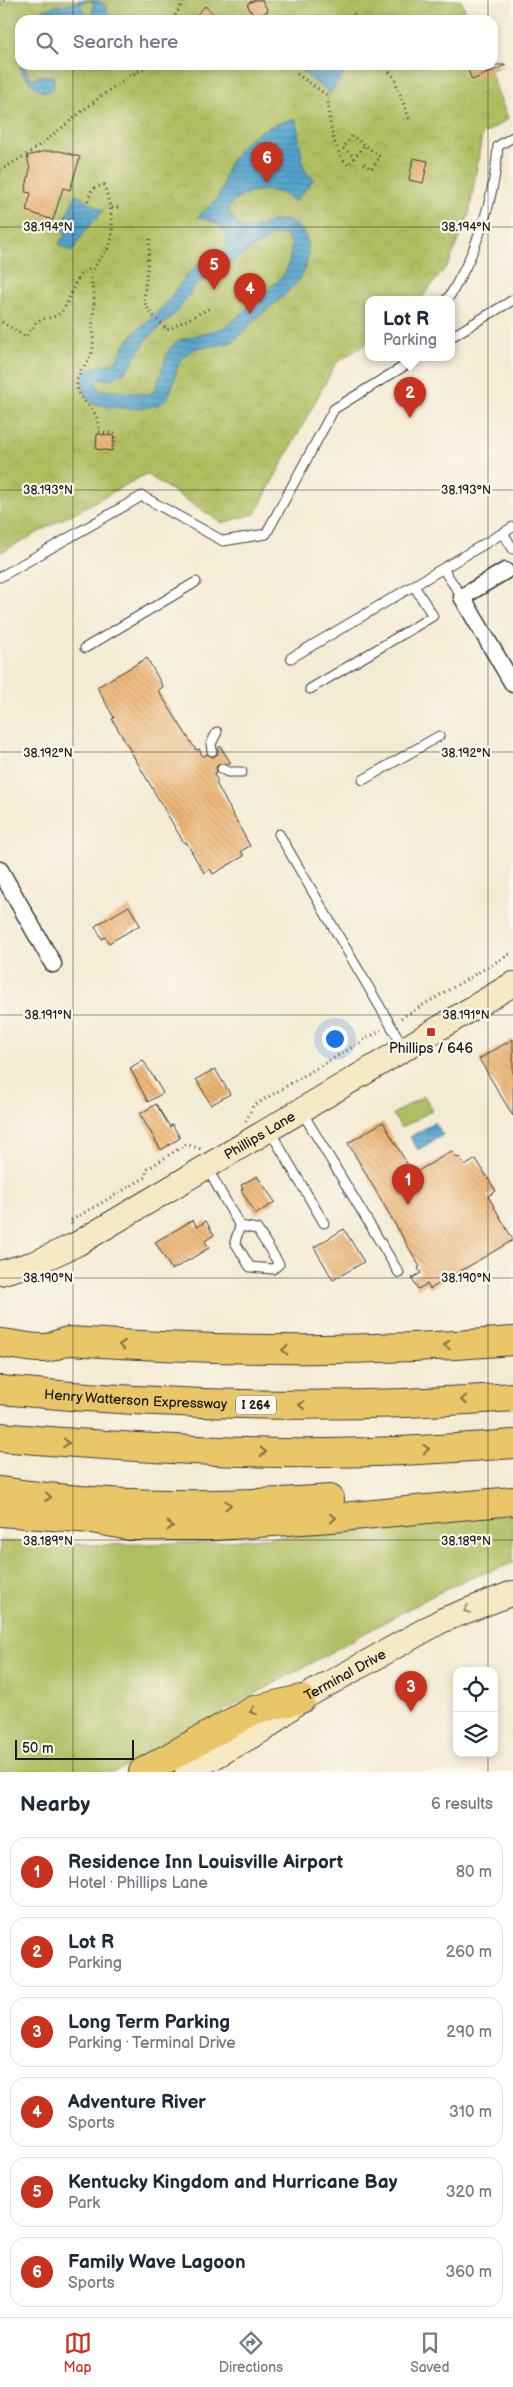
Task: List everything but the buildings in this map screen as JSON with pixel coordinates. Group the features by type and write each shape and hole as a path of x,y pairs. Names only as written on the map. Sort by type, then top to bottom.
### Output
{"highway":[{"path":"0,1325 46,1330 67,1341"},
{"path":"0,1343 46,1348 67,1341 233,1350 351,1350 513,1341"},
{"name":"Henry Watterson Expressway","path":"0,1390 93,1398 239,1405 349,1406 513,1396"},
{"path":"0,1437 169,1449 283,1453 387,1451 513,1444"},
{"path":"0,1491 104,1502 161,1505 262,1504 513,1486"},
{"path":"0,1528 92,1531 130,1526 272,1523 513,1501"},
{"path":"0,1512 92,1519 130,1526"},
{"path":"143,1772 254,1710 300,1699"}],"main road":[{"name":"Phillips Lane","path":"0,1273 35,1263 77,1244 208,1155 269,1128 513,984"},
{"name":"Terminal Drive","path":"187,1772 266,1728 300,1699 443,1620 513,1593"}],"street":[{"path":"505,571 462,597 513,684"},
{"path":"2,878 53,964"}],"lane":[{"path":"449,296 468,263 483,225 496,178 498,146 513,137"},
{"path":"455,336 513,300"},
{"path":"0,577 142,496 222,541 266,534 334,409 412,361"},
{"path":"291,658 513,527"},
{"path":"503,533 513,549"},
{"path":"442,569 462,597"},
{"path":"85,648 196,582"},
{"path":"310,689 433,616 414,586"},
{"path":"212,751 211,744 217,732"},
{"path":"363,780 439,736"},
{"path":"222,769 228,772 242,772"},
{"path":"279,834 404,1048"},
{"path":"300,1110 399,1273"},
{"path":"269,1128 324,1223"},
{"path":"208,1155 240,1226 235,1242 250,1267 273,1269 279,1264 257,1228 240,1226"}],"path":[{"path":"0,4 5,0"},
{"path":"176,15 184,0"},
{"path":"0,170 37,149 98,97 120,81 141,70"},
{"path":"387,70 394,77 410,121"},
{"path":"297,74 328,96 328,110 334,144 339,156 348,165 365,145"},
{"path":"352,156 343,148 352,136 380,156 371,169 361,161"},
{"path":"88,202 92,189 104,185 112,208 110,244 93,269 90,278 95,305 93,319 94,340 90,361 79,375 78,390 83,401 92,407 99,422 99,432 116,434 115,447"},
{"path":"112,208 120,207"},
{"path":"150,239 144,298 145,304 153,315 167,330 212,307"},
{"path":"2,322 26,337 37,321 51,318 62,310 80,275 86,270 93,269"},
{"path":"401,1018 513,952"},
{"path":"244,1124 254,1106 381,1030"},
{"path":"74,1228 70,1221 146,1177 146,1170 186,1144 202,1150 208,1155"}],"green space":[{"path":"0,0 461,0 467,15 15,15 15,70 490,70 508,119 482,135 469,215 449,263 423,296 365,296 365,345 336,363 255,514 222,523 146,474 0,553"},
{"path":"424,1096 433,1110 401,1128 393,1114"},
{"path":"513,1515 513,1563 458,1583 428,1598 115,1772 0,1772 0,1541 104,1545 217,1542"}],"water":[{"path":"81,0 97,1 105,5 109,15 91,15 94,5 92,1 86,1 80,5 87,15 37,15 50,7 75,3"},
{"path":"22,70 26,70 34,79 39,76 54,76 54,89 44,92 35,87"},
{"path":"303,70 348,70 330,93 302,72"},
{"path":"296,119 303,165 306,172 314,179 295,202 279,193 260,191 242,196 228,208 235,221 242,227 258,227 275,221 284,221 298,227 306,239 308,255 306,266 301,276 285,295 233,341 194,350 183,357 179,363 170,393 166,400 160,404 135,409 92,403 88,399 83,387 85,374 88,370 111,363 117,359 130,338 166,303 190,271 224,249 227,239 223,229 213,222 197,217 219,195 232,159 246,142 255,135 264,129","holes":["273,235 285,235 292,244 288,266 283,276 224,328 179,340 173,345 168,351 156,388 149,394 99,390 96,382 99,379 112,379 125,371 147,339 176,313 195,286"]},
{"path":"76,194 103,211 85,231 72,252 59,244 66,233 60,229"},
{"path":"435,1122 443,1135 418,1150 410,1137"}],"place":[{"name":"Family Wave Lagoon","path":"267,183"},
{"name":"Kentucky Kingdom and Hurricane Bay","path":"214,290"},
{"name":"Adventure River","path":"250,314"},
{"name":"Lot R","path":"410,418"},
{"name":"Phillips / 646","path":"431,1032"},
{"name":"Residence Inn Louisville Airport","path":"408,1205"},
{"name":"Long Term Parking","path":"411,1712"}]}
